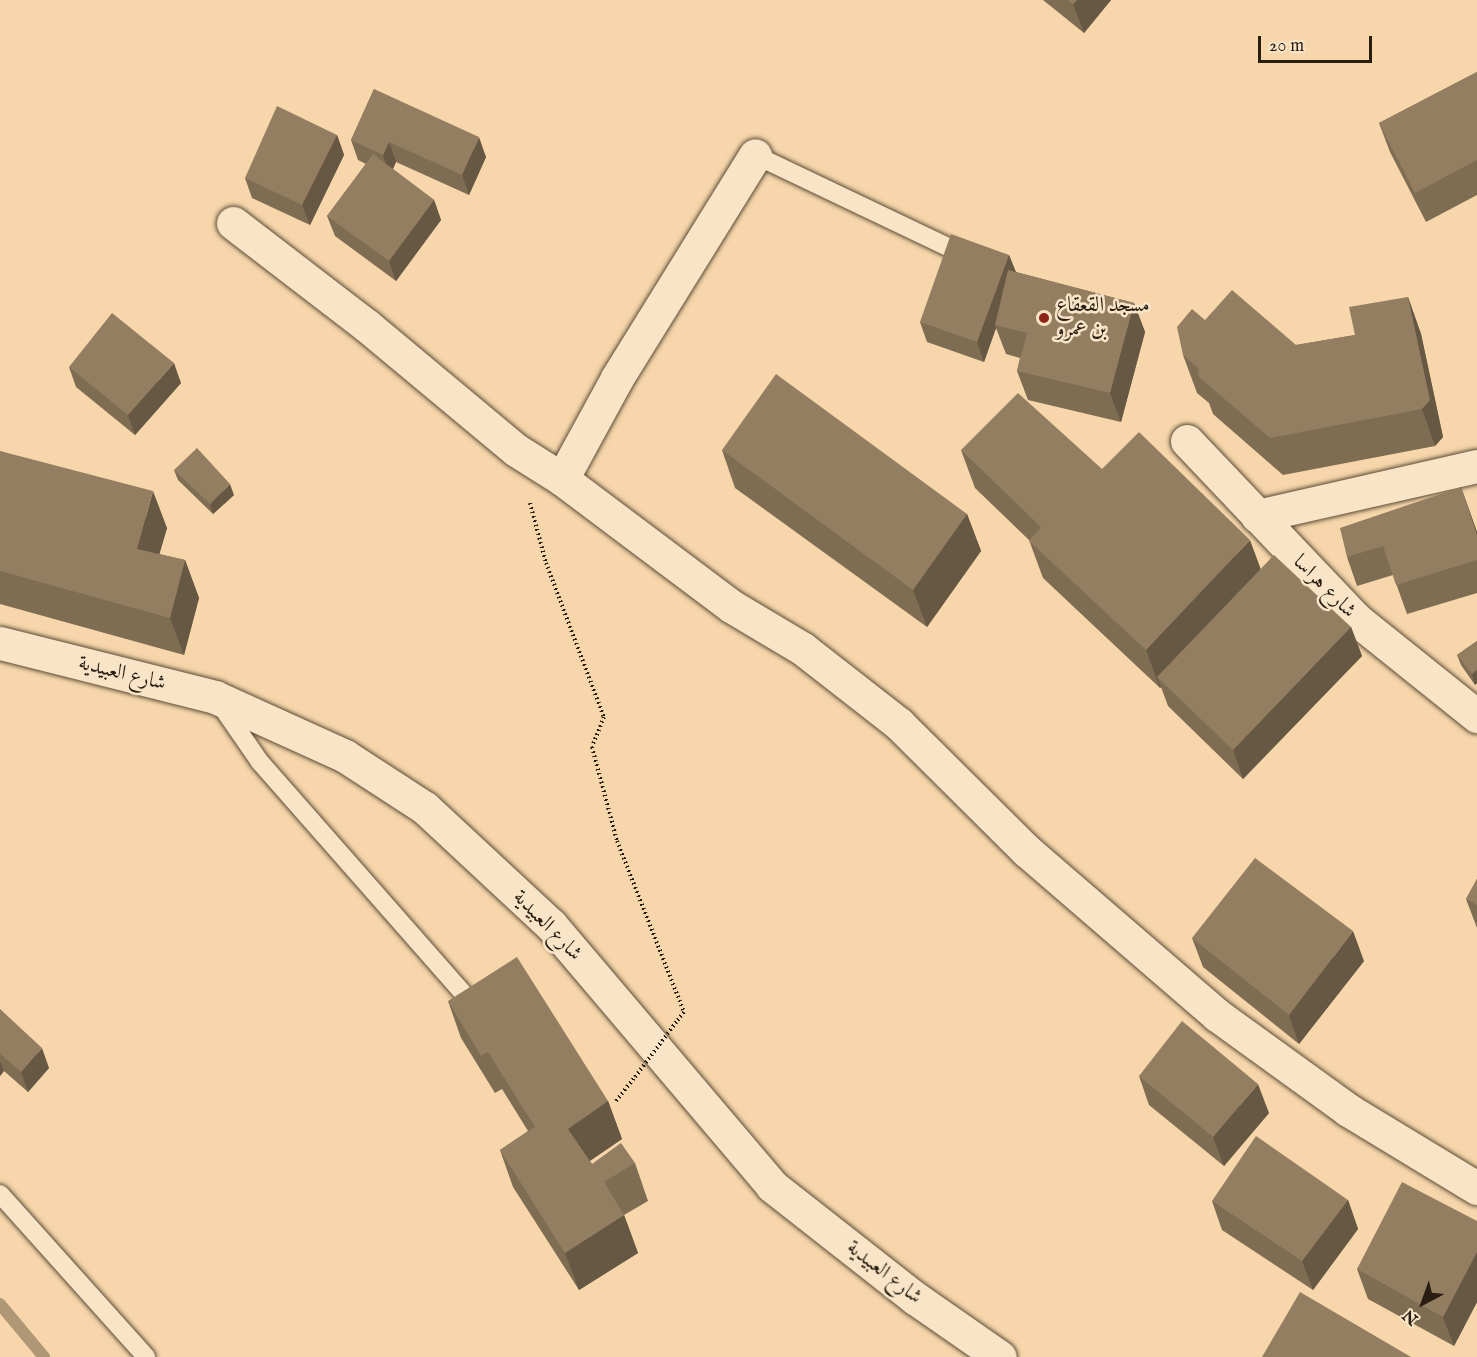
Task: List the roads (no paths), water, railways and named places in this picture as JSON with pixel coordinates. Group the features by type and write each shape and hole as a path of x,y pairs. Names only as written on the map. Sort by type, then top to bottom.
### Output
{"street":[{"path":"562,479 617,378 755,155"},
{"path":"233,223 366,325 516,450 562,479 731,606 803,649 899,724 1027,851 1217,1015 1348,1110 1477,1188"},
{"name":"شارع هراسا","path":"1187,441 1357,620 1477,716"},
{"path":"1257,516 1477,466"},
{"name":"شارع العبيدية","path":"0,643 215,697 345,756 425,808 550,926 772,1186 915,1298 1000,1357"}],"lane":[{"path":"755,155 950,248"},
{"path":"215,697 260,762 470,1000"},
{"path":"0,1194 146,1357"}],"waterway":[{"path":"0,1304 44,1357"}],"place":[{"name":"مسجد القعقاع بن عمرو","path":"1044,318"}]}
